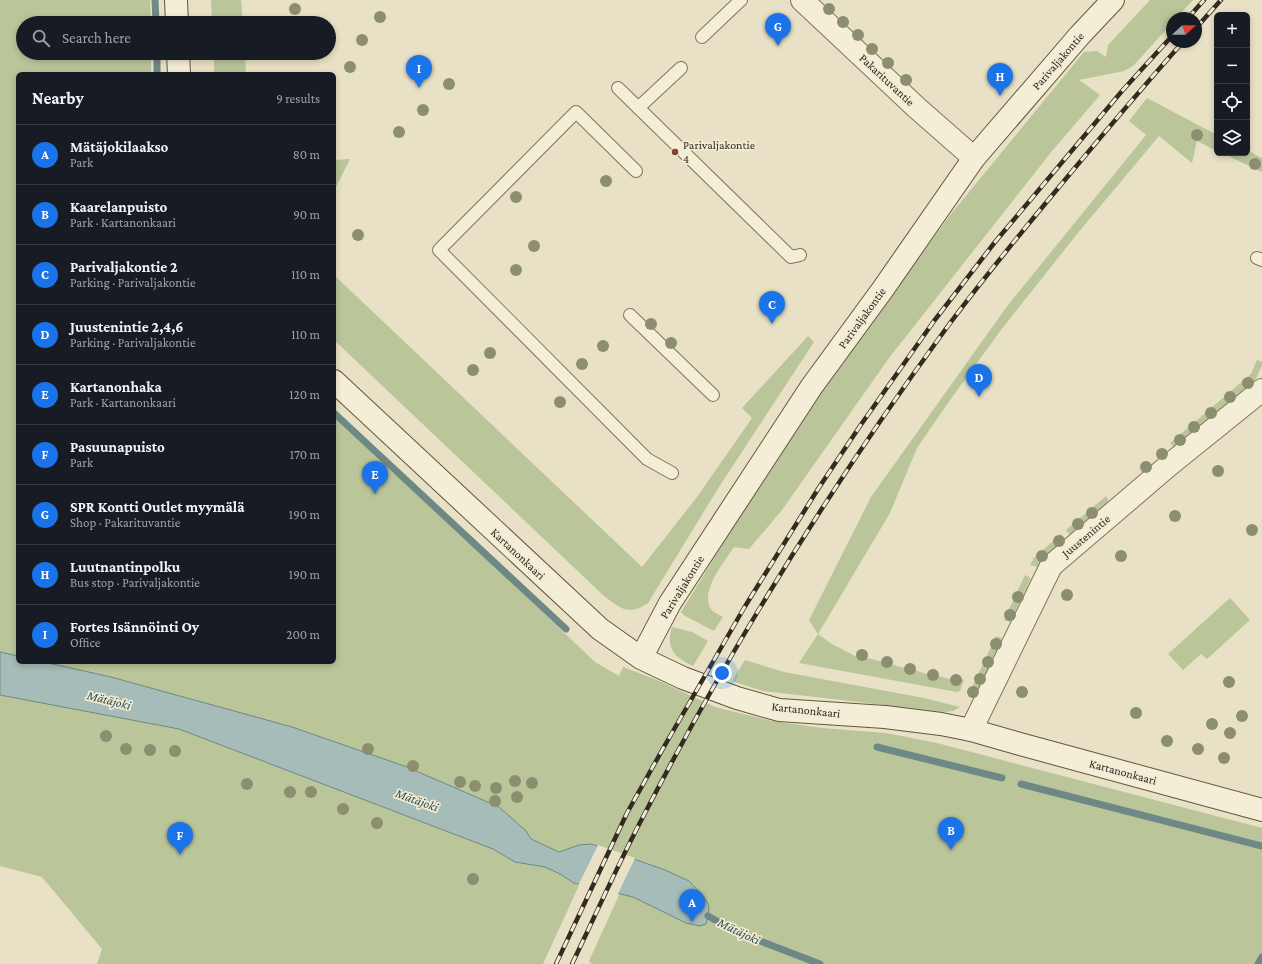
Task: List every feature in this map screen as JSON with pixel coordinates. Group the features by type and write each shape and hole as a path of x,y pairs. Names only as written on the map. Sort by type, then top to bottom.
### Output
{"street":[{"path":"176,0 177,16"},
{"name":"Pakarituvantie","path":"802,0 917,108 974,158"},
{"name":"Parivaljakontie","path":"641,658 670,603 812,386 883,289 974,158 1080,35 1113,0"},
{"path":"178,60 179,72"},
{"name":"Kartanonkaari","path":"336,383 600,630 641,658 683,678 737,698 779,710 886,717 941,724 971,730 1262,810"},
{"name":"Juustenintie","path":"971,730 1051,566 1168,466 1262,390"}],"lane":[{"path":"702,37 741,0"},
{"path":"638,108 681,68"},
{"path":"618,88 791,257 800,255"},
{"path":"636,171 576,112 439,250 647,459 672,473"},
{"path":"630,315 713,395"}],"green space":[{"path":"0,0 150,0 151,16 16,16 16,60 151,60 151,72 16,72 16,664 336,664 336,420 595,662 619,676 623,667 657,680 715,707 772,721 822,728 886,733 937,743 1262,828 1262,964 592,964 589,961 635,860 597,846 543,964 97,964 102,949 42,877 0,866"},
{"path":"211,0 241,0 242,16 212,16"},
{"path":"1150,0 1193,0 1182,12 1166,12 1166,30 1133,66 1124,71 1079,80 1100,95 1052,151 889,358 782,510 749,549 734,547 716,574 709,590 709,605 714,612 723,617 714,631 685,616 681,612 745,508 835,372 951,214 1084,52 1097,51 1106,57 1108,45"},
{"path":"214,60 245,60 246,72 214,72"},
{"path":"1147,98 1214,133 1214,150 1197,141 1192,163 1159,136 1077,234 1001,330 950,400 917,448 890,513 818,634 809,620 871,497 1008,305 1146,135 1129,121"},
{"path":"1250,152 1262,158 1262,172 1228,156 1250,156"},
{"path":"350,159 336,187 336,160"},
{"path":"336,277 642,567 697,497 752,418 742,408 808,336 814,342 719,487 648,603 636,609 630,610 620,607 604,596 336,342"},
{"path":"1257,360 1262,362 1262,365 1256,379 1174,448 1170,443 1251,374"},
{"path":"1106,496 1109,503 1070,535 1066,530"},
{"path":"1061,534 1065,539 1051,551 1038,567 1030,565 1034,558"},
{"path":"1025,575 1031,578 1010,622 1004,620"},
{"path":"1230,598 1250,620 1207,659 1201,654 1183,670 1168,654"},
{"path":"672,627 692,632 708,641 693,666 677,656 673,651 670,641"},
{"path":"818,634 832,644 857,657 860,652 868,654 867,658 883,662 885,659 891,660 891,664 907,669 908,665 915,667 914,670 930,675 931,671 938,673 938,676 954,680 955,677 964,680 960,691 957,692 799,663"},
{"path":"996,636 1002,638 976,695 972,697 968,696"},
{"path":"745,660 784,672 924,698 960,707 953,711 945,712 763,691 732,681"}],"water":[{"path":"0,652 16,656 16,664 53,664 111,677 292,727 407,767 499,807 526,831 531,839 559,852 579,845 591,844 665,870 689,881 704,897 709,906 706,924 700,926 686,923 633,897 574,883 545,867 515,862 493,849 179,729 0,695"}],"pier":[{"path":"598,845 635,858 617,896 578,886"}],"waterway":[{"path":"155,0 156,16"},
{"path":"157,60 157,72"},
{"path":"336,415 566,629"},
{"path":"877,747 1002,778"},
{"path":"1021,784 1262,846"},
{"name":"Mätäjoki","path":"708,916 739,933 820,964"},
{"path":"1258,964 1262,957"}],"railway":[{"path":"1193,12 1204,0"},
{"path":"1202,21 1221,0"},
{"path":"556,964 627,813 744,608 818,489 860,426 934,321 995,242 1122,91 1166,43"},
{"path":"572,964 635,832 678,750 786,566 863,446 945,330 992,268 1101,137 1178,48"}],"place":[{"name":"SPR Kontti Outlet myymälä","path":"778,46"},
{"name":"Fortes Isännöinti Oy","path":"419,88"},
{"name":"Luutnantinpolku","path":"1000,96"},
{"name":"Parivaljakontie 4","path":"675,152"},
{"name":"Parivaljakontie 2","path":"772,324"},
{"name":"Juustenintie 2,4,6","path":"979,397"},
{"name":"Kartanonhaka","path":"375,494"},
{"name":"Kaarelanpuisto","path":"951,850"},
{"name":"Pasuunapuisto","path":"180,855"},
{"name":"Mätäjokilaakso","path":"692,922"}]}
